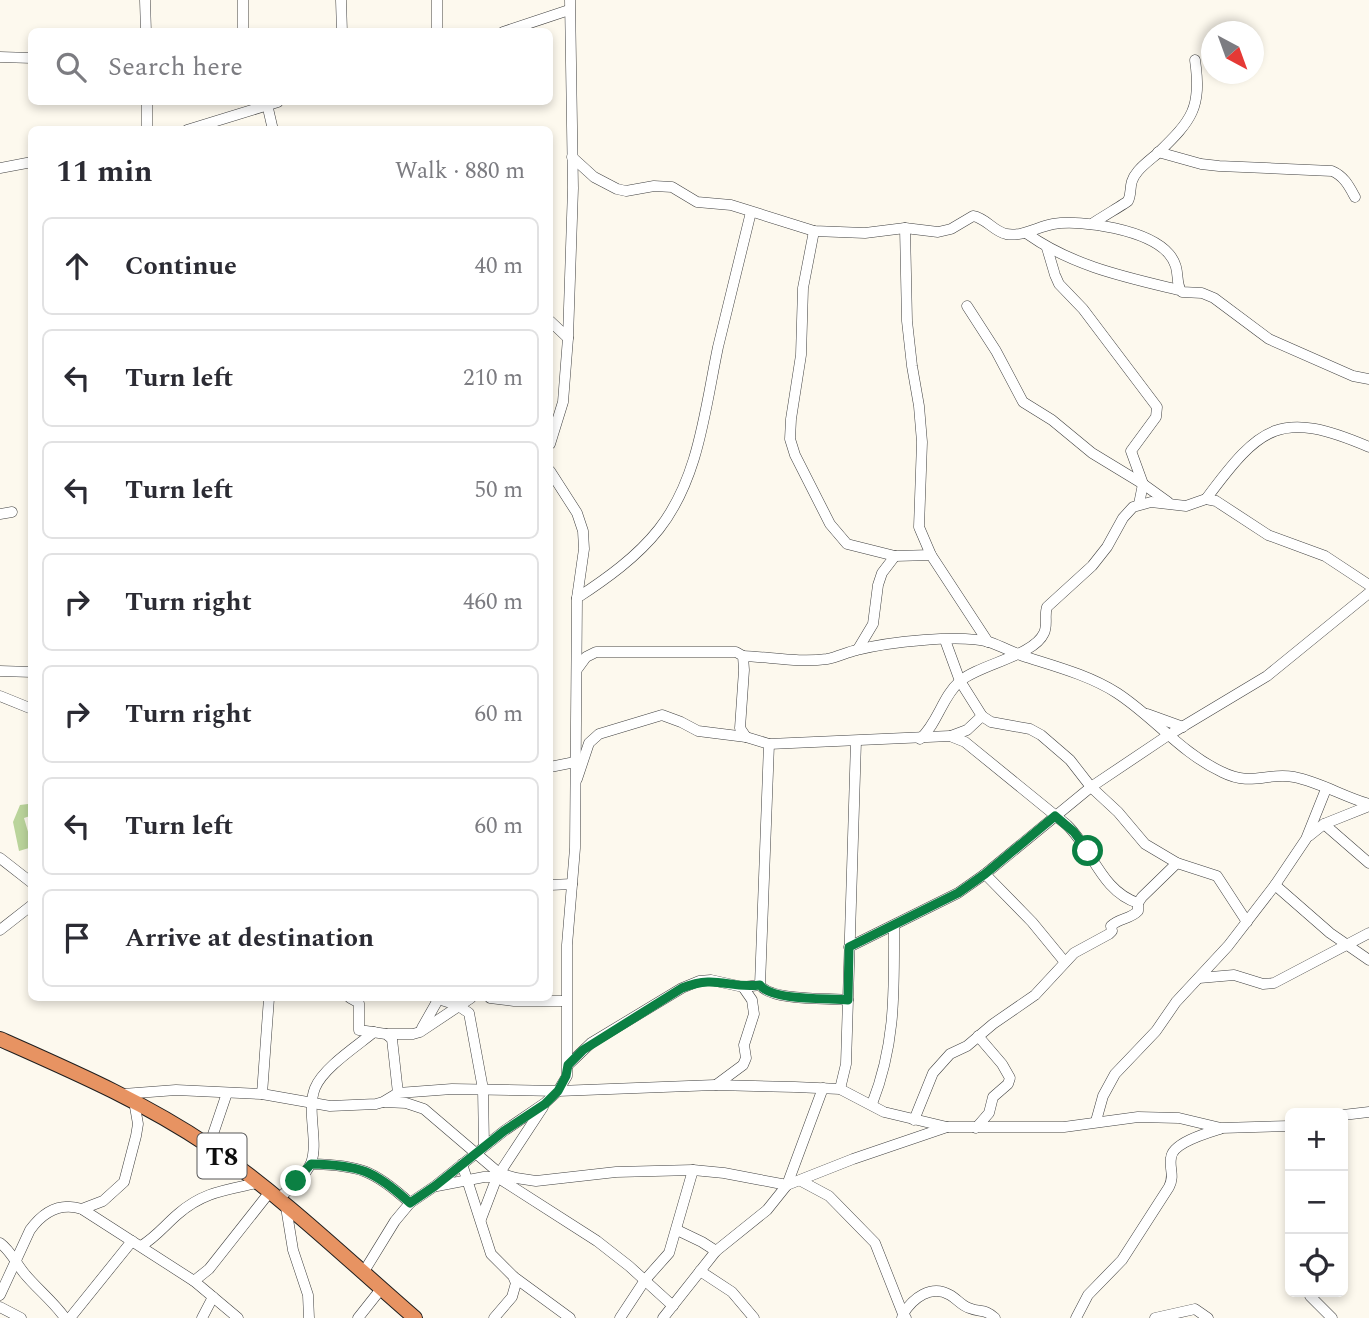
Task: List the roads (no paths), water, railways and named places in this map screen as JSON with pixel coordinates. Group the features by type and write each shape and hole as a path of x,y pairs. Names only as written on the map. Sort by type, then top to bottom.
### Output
{"highway":[{"name":"T8","path":"0,1039 129,1098 209,1146 278,1200 415,1318"}],"street":[{"path":"145,0 146,28"},
{"path":"243,0 243,28"},
{"path":"341,0 342,28"},
{"path":"437,0 438,28"},
{"path":"513,28 569,5 572,157 568,338 563,402 553,434"},
{"path":"0,57 28,58"},
{"path":"1092,224 1126,203 1130,181 1192,114 1199,86 1195,60"},
{"path":"147,105 147,126"},
{"path":"272,105 273,126"},
{"path":"197,126 245,106"},
{"path":"1158,152 1201,164 1332,172 1346,180 1355,197"},
{"path":"572,157 594,177 617,189 626,191 672,187 697,202 731,205 814,231 945,231 977,216 1006,234 1027,233 1058,223 1092,224 1139,235 1164,248 1179,269 1179,290"},
{"path":"0,168 28,163"},
{"path":"577,598 600,583 646,544 661,527 694,461 751,212"},
{"path":"905,229 907,321 922,442 919,527 931,555 988,642"},
{"path":"814,231 803,288 801,355 790,439 801,470 830,524 847,544 895,556 931,555"},
{"path":"1027,233 1047,248 1079,263 1186,293 1202,293 1213,298 1269,339 1353,376 1369,379"},
{"path":"1047,248 1059,284 1083,309 1157,407 1156,417 1131,451 1143,484 1139,504"},
{"path":"967,306 996,351 1023,402 1052,420 1092,453 1143,484 1168,503"},
{"path":"553,324 568,338"},
{"path":"1206,499 1251,447 1278,428 1307,427 1369,447"},
{"path":"363,1273 395,1221 410,1203 474,1153 545,1104 558,1091 566,1076 566,1001 575,848 577,598 584,549 583,531 577,513 553,476"},
{"path":"919,739 932,726 947,697 960,681 987,666 1018,654 1044,634 1047,607 1092,566 1107,547 1127,512 1139,504 1168,503 1186,506 1206,499 1216,501 1268,535 1325,556 1369,585"},
{"path":"0,514 12,512"},
{"path":"858,649 873,624 882,573 895,556"},
{"path":"849,947 942,902 985,874 1091,787 1167,736 1267,676 1369,593"},
{"path":"578,668 586,657 596,652 729,651 743,656 812,660 858,649 902,643 945,640 988,642 1087,678 1115,692 1141,711 1167,736 1208,765 1238,779 1293,777 1369,805"},
{"path":"945,640 960,681 982,716 991,722 1030,729 1041,735 1070,760 1091,787 1118,812 1145,844 1177,863 1217,876 1247,922"},
{"path":"743,656 740,728 746,737"},
{"path":"0,671 28,672"},
{"path":"0,696 28,707"},
{"path":"1141,711 1183,727"},
{"path":"575,782 581,773 592,738 662,715 698,731 746,737 769,744 950,736 967,730 982,716"},
{"path":"950,736 980,752 1077,835 1112,888 1138,903"},
{"path":"840,1089 846,1064 856,741"},
{"path":"769,744 760,985 764,991 776,995 848,1000"},
{"path":"553,766 575,762"},
{"path":"1096,1121 1103,1096 1115,1074 1151,1036 1176,1002 1247,922 1275,885 1306,839 1326,789"},
{"path":"1306,839 1324,824 1369,805"},
{"path":"1324,824 1369,863"},
{"path":"0,858 28,880"},
{"path":"914,1120 933,1073 950,1054 967,1046 1035,995 1064,961 1109,934 1112,931 1111,926 1116,922 1135,915 1138,903 1149,889 1177,863"},
{"path":"985,874 1032,922 1064,961"},
{"path":"553,885 572,884"},
{"path":"1275,885 1314,920 1369,960"},
{"path":"0,930 28,908"},
{"path":"872,1104 892,1034 894,926"},
{"path":"1199,978 1234,975 1267,984 1314,963 1369,933"},
{"path":"568,1065 591,1043 682,988 699,981 712,980 743,987 760,985"},
{"path":"715,1085 743,1065 746,1058 744,1045 754,1014 752,1000 743,987"},
{"path":"261,1094 269,1001"},
{"path":"350,1051 359,1029 357,1001"},
{"path":"420,1032 436,1001"},
{"path":"446,1001 469,1013 483,1089 484,1146"},
{"path":"359,1029 386,1034 413,1034 465,1001"},
{"path":"514,1001 566,1001"},
{"path":"198,1284 209,1269 311,1164 311,1102 319,1081 374,1032"},
{"path":"386,1034 392,1039 398,1093"},
{"path":"976,1128 989,1113 993,1097 1008,1084 1010,1078 1002,1064 978,1036"},
{"path":"383,1102 398,1093 715,1085 840,1089 884,1112 947,1127 1064,1127 1138,1117 1180,1118 1222,1128 1285,1126"},
{"path":"663,1318 716,1251 767,1210 788,1185 823,1088"},
{"path":"82,1209 99,1203 124,1182 138,1124 129,1098 176,1090 261,1094 331,1106 406,1103 425,1109 498,1175 577,1227 645,1280 673,1306"},
{"path":"209,1146 228,1093"},
{"path":"481,1220 498,1175 545,1104"},
{"path":"1348,1114 1369,1112"},
{"path":"435,1186 498,1175 536,1181 616,1172 694,1170 788,1185 853,1159 947,1127"},
{"path":"1076,1318 1088,1295 1115,1269 1169,1186 1173,1177 1172,1153 1195,1138 1222,1128"},
{"path":"311,1164 353,1167 371,1172 391,1185 410,1203"},
{"path":"462,1164 491,1254 513,1276 570,1318"},
{"path":"620,1318 645,1280 669,1253 694,1170"},
{"path":"801,1181 829,1196 875,1243 904,1317"},
{"path":"70,1318 136,1243 158,1235 174,1217 209,1193 257,1183"},
{"path":"278,1200 308,1295 309,1318"},
{"path":"99,1203 100,1221"},
{"path":"0,1295 30,1230 45,1214 63,1206 82,1209 136,1243 198,1284 238,1318"},
{"path":"677,1230 716,1251"},
{"path":"0,1243 10,1251 16,1262 65,1318"},
{"path":"699,1271 732,1292 754,1318"},
{"path":"494,1318 516,1290 513,1276"},
{"path":"904,1317 914,1299 932,1292 948,1294 966,1307 987,1311 995,1318"},
{"path":"358,1318 386,1293 400,1318"},
{"path":"202,1318 213,1297"},
{"path":"1311,1297 1332,1318"},
{"path":"0,1307 21,1318"},
{"path":"1155,1318 1195,1308 1208,1318"}]}
